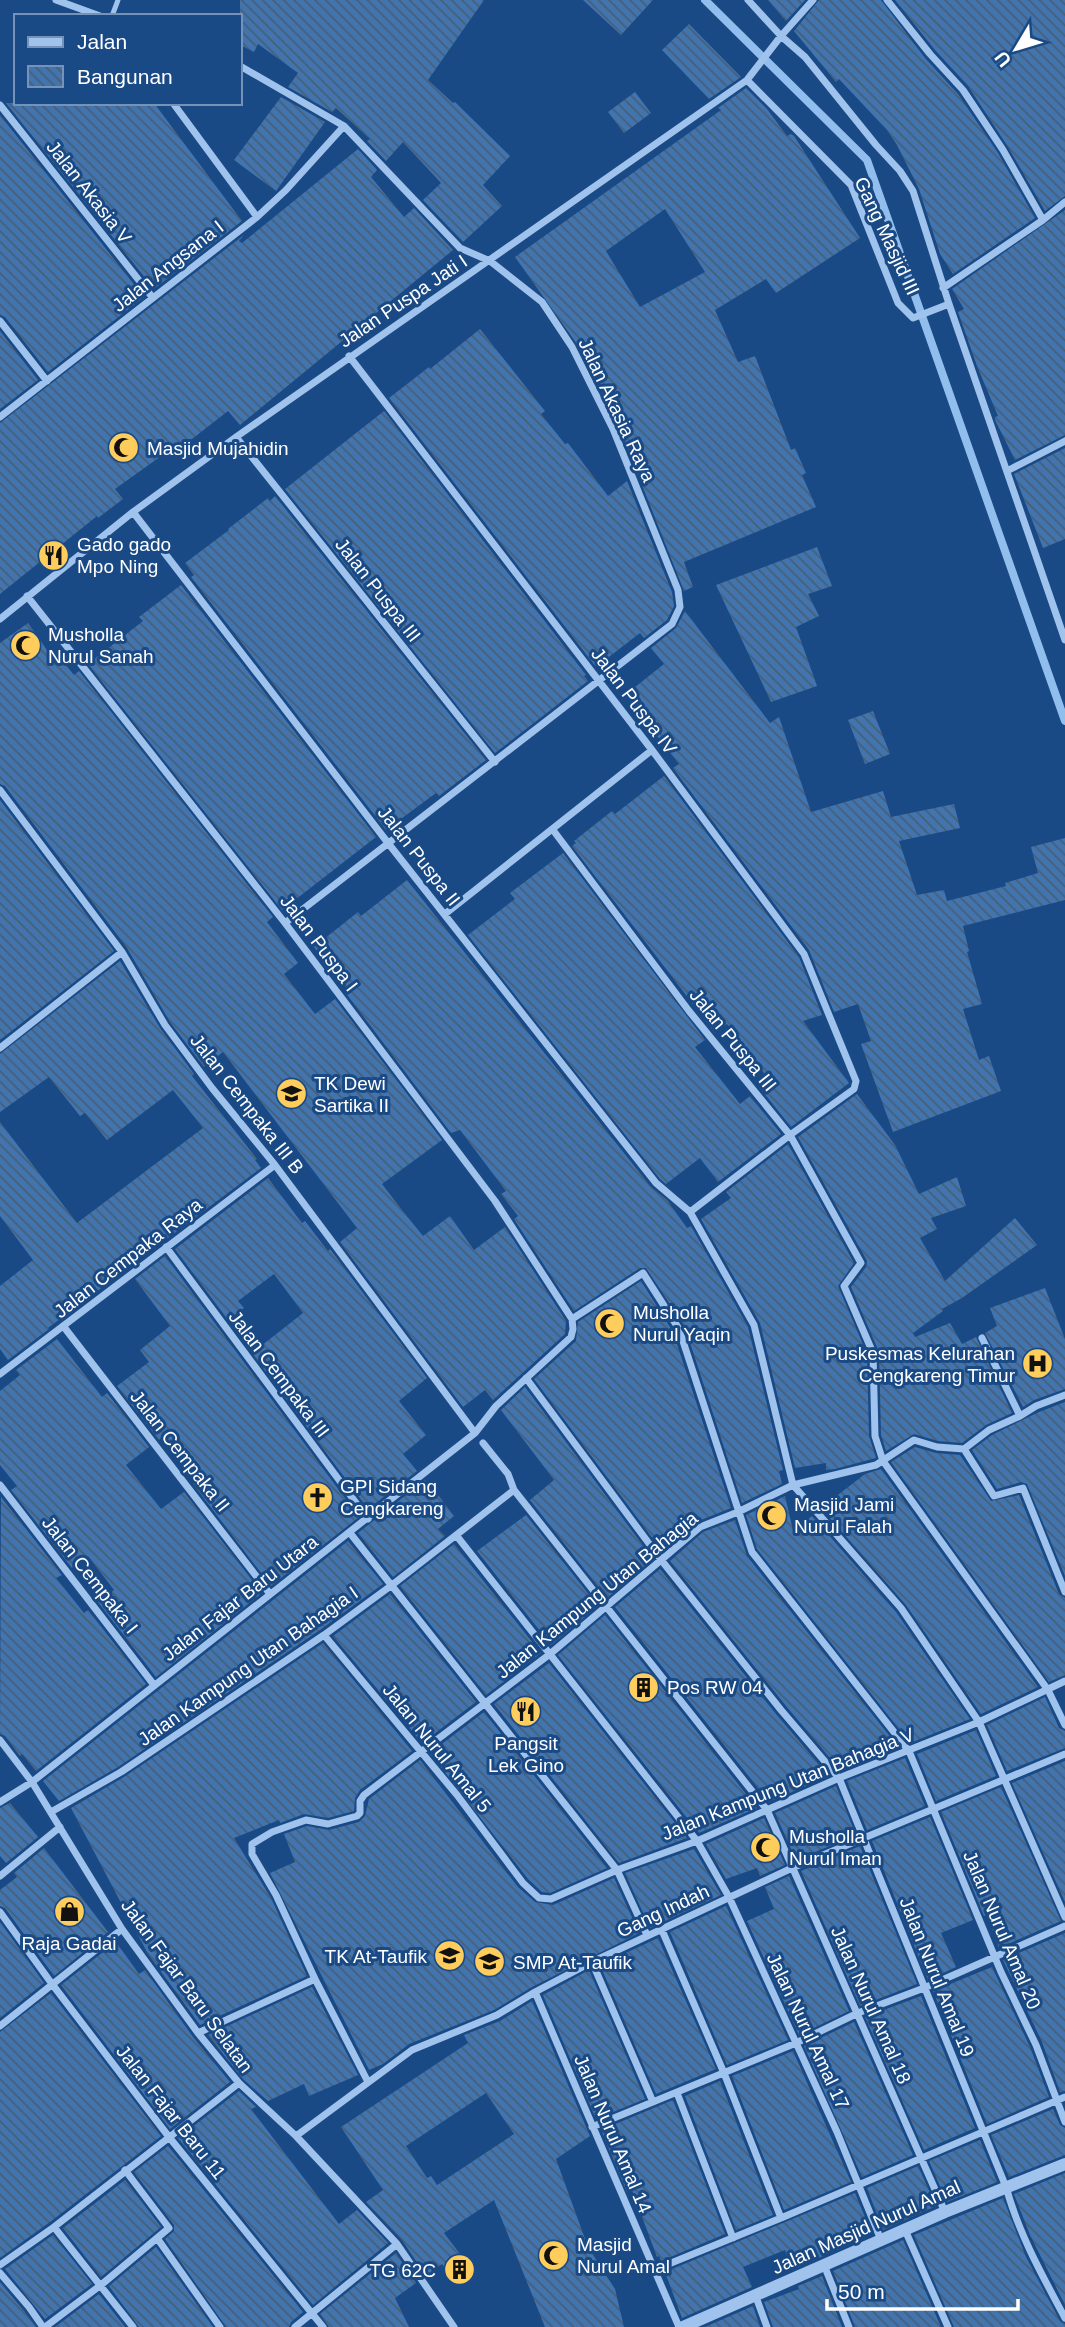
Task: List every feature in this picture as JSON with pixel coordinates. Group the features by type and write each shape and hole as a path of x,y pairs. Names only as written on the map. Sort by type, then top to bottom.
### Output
{"street":[{"path":"56,0 94,14"},
{"path":"748,0 778,39 805,57 876,145 901,171 913,191 943,288 1065,640"},
{"name":"Jalan Puspa Jati I","path":"0,619 133,512 236,437 747,80 778,39 813,0"},
{"path":"887,0 963,90 1003,150 1043,220"},
{"name":"Jalan Akasia Raya","path":"242,67 344,126 460,248 490,261 542,302 572,347 613,429 678,590 680,607 672,624 599,681"},
{"name":"Gang Masjid III","path":"747,80 851,186 898,303 913,318 949,304"},
{"name":"Jalan Akasia V","path":"0,105 153,298"},
{"path":"174,105 257,217"},
{"name":"Jalan Angsana I","path":"0,417 257,217 286,190 344,126"},
{"path":"943,288 1065,202"},
{"path":"0,321 47,381"},
{"name":"Jalan Puspa IV","path":"349,356 652,750 804,954 856,1086 790,1135"},
{"name":"Jalan Puspa III","path":"236,437 495,762"},
{"path":"1007,471 1065,441"},
{"name":"Jalan Puspa II","path":"133,512 388,844 656,1183 690,1212"},
{"name":"Jalan Puspa I","path":"27,596 285,923 495,1201 572,1319"},
{"path":"285,923 599,681"},
{"path":"444,914 652,750"},
{"name":"Jalan Cempaka III B","path":"0,790 122,952 165,1025 275,1165 475,1433"},
{"name":"Jalan Puspa III","path":"553,830 689,1011 790,1135 861,1263 844,1286 873,1353 875,1436 883,1461"},
{"path":"0,1048 122,952"},
{"path":"790,1135 690,1212 754,1325 793,1485 901,1608 979,1722 1065,1917"},
{"name":"Jalan Cempaka Raya","path":"0,1374 275,1165"},
{"name":"Jalan Cempaka III","path":"166,1247 368,1519"},
{"name":"Jalan Nurul Amal 20","path":"572,1319 643,1273 679,1329 752,1552 909,1751 1001,1972 1036,2045 1065,2122"},
{"name":"Jalan Fajar Baru Utara","path":"0,1802 32,1782 475,1433 496,1406 571,1336 572,1319"},
{"name":"Jalan Cempaka II","path":"64,1327 270,1594"},
{"path":"982,1338 1020,1416"},
{"name":"Jalan Nurul Amal 19","path":"526,1378 662,1561 839,1778 1006,2187 1019,2226 1065,2318"},
{"path":"1065,1395 1036,1406 989,1430 964,1449 993,1496 1023,1488 1065,1592"},
{"name":"Jalan Kampung Utan Bahagia","path":"315,1979 276,1895 252,1854 252,1844 272,1832 306,1820 328,1824 357,1816 360,1813 361,1798 550,1654 700,1527 793,1485 865,1468 883,1461 914,1440 937,1447 964,1449"},
{"name":"Jalan Nurul Amal 18","path":"483,1443 508,1474 514,1490 766,1810 945,2212"},
{"path":"883,1461 1048,1690 1065,1725"},
{"name":"Jalan Cempaka I","path":"0,1485 154,1685"},
{"name":"Jalan Kampung Utan Bahagia I","path":"51,1812 121,1772 324,1634 514,1490"},
{"path":"350,1533 617,1870 647,1935"},
{"name":"Jalan Nurul Amal 17","path":"456,1535 697,1841 729,1897 837,2132 881,2240"},
{"name":"Jalan Nurul Amal 5","path":"324,1634 457,1795 523,1883"},
{"name":"Jalan Kampung Utan Bahagia V","path":"523,1883 539,1898 551,1899 617,1870 697,1841 839,1778 979,1722 1065,1681"},
{"name":"Jalan Fajar Baru Selatan","path":"0,1740 32,1782 122,1929 198,2033 239,2083 296,2136 397,2244 454,2327"},
{"name":"Gang Indah","path":"296,2136 412,2050 497,2015 592,1962 792,1868 1065,1754"},
{"path":"0,1876 60,1827"},
{"name":"Jalan Fajar Baru 11","path":"0,1912 169,2137 323,2327"},
{"path":"592,2127 796,2043 858,2013 924,1988 1065,1926"},
{"path":"662,1928 724,2073 781,2218"},
{"path":"0,2026 122,1929"},
{"path":"592,1962 653,2102"},
{"path":"198,2033 315,1979 368,2082"},
{"name":"Jalan Nurul Amal 14","path":"535,1992 654,2270 686,2326"},
{"path":"0,2265 54,2227 239,2083"},
{"path":"677,2093 733,2238"},
{"path":"654,2270 922,2159 1065,2096"},
{"name":"Jalan Masjid Nurul Amal","path":"686,2326 945,2212 1065,2164"},
{"path":"0,2273 44,2327 101,2285 169,2228 125,2170"},
{"path":"54,2227 133,2327"},
{"path":"905,2230 948,2327"},
{"path":"157,2238 220,2327"},
{"path":"295,2327 397,2244"},
{"path":"824,2265 849,2327"},
{"path":"756,2297 767,2327"}],"building":[{"path":"240,0 484,0 428,80 455,102 510,156 483,185 502,206 463,242 423,200 441,183 403,142 386,161 367,141 370,139 336,108 332,112 288,87 298,73 258,44 254,52 242,46"},
{"path":"583,0 653,0 621,35"},
{"path":"768,0 805,0 786,21"},
{"path":"819,0 881,0 925,58 958,94 998,153 1035,218 953,274 940,254 919,189 897,145 887,130 839,79 836,82 794,31"},
{"path":"895,0 1065,0 1065,196 1045,211 968,86"},
{"path":"689,24 741,77 709,99 662,50"},
{"path":"746,88 767,109 787,136 794,136 860,238 776,293 766,279 715,310 738,362 755,356 791,450 795,448 806,473 802,475 816,507 684,562 693,587 684,591 619,427 601,390 577,344 515,257 721,110 718,108","holes":["665,209 705,272 640,307 606,251"]},
{"path":"635,92 651,113 624,133 608,112"},
{"path":"281,97 325,122 276,191 234,160"},
{"path":"6,103 155,105 242,221 154,289"},
{"path":"0,115 144,297 48,372 5,317 0,315"},
{"path":"358,149 377,170 371,177 404,217 414,208 453,250 240,425 228,411 174,453 171,449 115,489 123,499 98,518 97,516 0,594 0,423 244,235 239,241 242,243"},
{"path":"1065,210 1065,435 1015,460 995,420 998,416 958,312 964,309 952,289"},
{"path":"480,329 545,411 541,414 565,444 568,443 608,496 627,481 672,592 674,606 667,620 644,638 640,633 596,667 389,398"},
{"path":"0,331 38,380 0,409"},
{"path":"384,411 588,681 495,753 285,489"},
{"path":"1065,448 1065,539 1043,548 1014,474"},
{"path":"275,496 486,760 439,796 436,793 386,830 191,577 194,575 185,563 268,498 270,501"},
{"path":"817,547 832,586 808,594 819,616 796,627 817,686 771,702 716,585"},
{"path":"181,585 376,837 282,910 88,664 143,621 139,617"},
{"path":"685,611 770,723 779,717 811,812 883,791 891,817 954,804 960,828 899,841 917,895 944,890 947,901 1006,886 1005,883 1038,873 1031,847 1065,838 1065,900 963,926 969,951 967,952 982,1004 963,1009 979,1060 989,1056 1001,1091 893,1132 861,1044 871,1041 858,1004 834,1012 809,950 673,768 679,764 625,695 664,664 651,648 676,628"},
{"path":"28,623 49,653 54,650 74,675 79,671 273,917 267,922 298,963 284,974 315,1014 335,999 442,1140 382,1184 402,1210 423,1236 450,1216 474,1250 505,1227 566,1321 565,1334 493,1400 485,1390 463,1407 340,1242 357,1228 223,1052 204,1067 170,1022 127,948 5,786 0,784 0,643"},
{"path":"873,711 890,754 865,764 848,720"},
{"path":"664,776 799,957 822,1015 803,1021 849,1083 791,1127 760,1088 769,1080 742,1043 727,1024 715,1033 572,846 576,843 574,841 612,811 615,814"},
{"path":"0,800 114,951 0,1040"},
{"path":"563,853 705,1040 695,1047 740,1104 750,1096 781,1134 718,1182 700,1158 666,1184 660,1179 468,935 515,899 510,893"},
{"path":"407,880 651,1187 667,1200 687,1228 691,1226 748,1327 783,1470 779,1471 782,1484 742,1503 685,1327 646,1268 640,1268 574,1311 514,1219 518,1216 501,1194 506,1191 460,1130 451,1133 314,947 358,912 361,916"},
{"path":"120,961 160,1028 194,1074 192,1076 257,1159 255,1160 261,1168 8,1360 0,1349 0,1286 33,1260 0,1216 0,1122 77,1223 203,1128 173,1090 107,1140 85,1113 80,1116 49,1077 0,1112 0,1054"},
{"path":"857,1094 895,1145 919,1194 957,1177 966,1206 931,1218 937,1229 920,1238 945,1281 1015,1218 1037,1245 942,1309 943,1311 913,1333 915,1337 950,1323 962,1344 976,1337 1012,1413 986,1425 962,1443 938,1441 914,1434 886,1451 881,1435 879,1352 851,1287 866,1267 867,1261 798,1137"},
{"path":"788,1144 854,1263 838,1286 867,1354 869,1436 876,1458 835,1469 826,1470 826,1463 795,1468 760,1323 701,1219 731,1198 726,1192"},
{"path":"268,1178 302,1223 305,1221 328,1251 330,1249 427,1378 399,1401 426,1435 403,1454 417,1471 368,1509 252,1353 303,1313 274,1274 238,1301 244,1308 228,1320 175,1249"},
{"path":"165,1256 359,1517 271,1586 161,1438 159,1440 117,1386 149,1362 140,1350 170,1326 135,1279"},
{"path":"641,1281 673,1332 731,1508 696,1522 662,1551 534,1379 576,1341 578,1322"},
{"name":"Puskesmas Kelurahan Cengkareng Timur","path":"1045,1288 1065,1339 1065,1389 1034,1400 1023,1407 985,1333 997,1326 990,1308"},
{"path":"57,1339 102,1397 107,1393 149,1447 126,1465 161,1509 184,1492 262,1593 156,1677 98,1602 114,1590 88,1556 72,1568 11,1490 17,1486 0,1465 0,1391 20,1375 16,1370"},
{"path":"525,1387 653,1559 607,1598 530,1500 554,1480 501,1410"},
{"path":"1065,1402 1065,1576 1027,1484 1021,1482 997,1489 972,1450 992,1435"},
{"path":"915,1447 936,1453 960,1455 991,1501 1019,1495 1059,1594 1065,1598 1065,1675 1049,1682 891,1462"},
{"path":"881,1469 1038,1687 981,1714 906,1605 821,1508 865,1474"},
{"path":"425,1480 454,1516 438,1529 445,1536 393,1577 358,1533"},
{"path":"785,1496 793,1530 812,1516 896,1612 970,1719 910,1743 757,1549 746,1515"},
{"path":"1,1497 62,1575 56,1578 84,1613 88,1610 146,1684 36,1771 5,1736 0,1734"},
{"path":"526,1515 598,1606 551,1645 477,1551"},
{"path":"735,1520 747,1556 899,1748 841,1771 670,1561 703,1532"},
{"path":"348,1541 383,1584 118,1767 59,1801 43,1781"},
{"path":"454,1544 541,1653 486,1695 400,1586"},
{"path":"660,1569 829,1776 769,1802 615,1607"},
{"path":"390,1594 476,1702 422,1743 333,1636"},
{"path":"605,1615 757,1808 699,1833 558,1655"},
{"path":"323,1643 412,1751 360,1790 355,1798 354,1811 328,1818 304,1814 280,1823 279,1820 234,1838 271,1898 307,1976 200,2025 148,1954 71,1808 124,1777"},
{"path":"549,1663 687,1838 619,1863 494,1704"},
{"path":"1045,1697 1059,1728 1065,1731 1065,1748 1007,1771 987,1725"},
{"path":"484,1712 607,1868 550,1893 542,1892 528,1879 430,1753"},
{"path":"976,1730 996,1776 936,1801 917,1754"},
{"path":"905,1758 925,1806 867,1830 847,1781"},
{"path":"420,1760 518,1887 535,1902 553,1905 614,1878 639,1933 532,1987 494,2010 409,2044 383,2064 369,2070 270,1873 295,1862 284,1834 307,1826 329,1830 359,1822 365,1816 369,1799"},
{"path":"1065,1761 1065,1902 1012,1783"},
{"path":"836,1786 856,1835 796,1860 775,1813"},
{"path":"1001,1787 1061,1921 999,1948 987,1914 984,1916 941,1812"},
{"path":"10,1803 38,1837 6,1863 0,1856 0,1808"},
{"path":"930,1817 973,1920 941,1933 956,1967 928,1980 872,1841"},
{"path":"764,1818 785,1865 760,1876 757,1868 726,1879 706,1844"},
{"path":"860,1846 917,1984 860,2006 801,1871"},
{"path":"44,1848 108,1932 54,1976 5,1908 0,1906 0,1890 17,1877 14,1873"},
{"path":"694,1849 721,1895 650,1928 625,1873"},
{"path":"789,1876 849,2011 799,2035 747,1921 774,1909 765,1887"},
{"path":"726,1906 788,2040 727,2065 670,1932"},
{"path":"0,1922 44,1983 0,2018"},
{"path":"1065,1933 1065,2091 1060,2092 1042,2042 1003,1960"},
{"path":"658,1938 716,2069 656,2094 600,1965"},
{"path":"116,1942 139,1974 145,1970 193,2037 230,2082 170,2129 61,1985"},
{"path":"992,1967 1030,2047 1049,2097 987,2124 933,1991"},
{"path":"589,1970 645,2099 596,2119 543,1995"},
{"path":"312,1987 358,2075 309,2096 304,2084 268,2101 243,2079 208,2035"},
{"path":"51,1993 161,2136 0,2258 0,2032"},
{"path":"921,1996 975,2128 924,2150 865,2017"},
{"path":"532,2001 590,2136 556,2159 588,2247 615,2289 624,2327 545,2327 494,2200 444,2233 473,2271 457,2283 442,2264 426,2276 402,2240 366,2202 383,2190 341,2127 468,2043 464,2035 500,2021","holes":["486,2093 514,2134 437,2185 431,2176 427,2178 406,2146"]},
{"path":"854,2022 913,2155 862,2177 804,2046"},
{"path":"793,2051 851,2182 784,2210 732,2076"},
{"path":"720,2081 773,2215 736,2230 685,2096"},
{"path":"239,2091 256,2107 251,2109 339,2224 357,2210 388,2243 313,2305 178,2138"},
{"path":"673,2100 725,2234 661,2261 659,2256 657,2257 632,2190 627,2192 601,2130"},
{"path":"1053,2109 1060,2125 1065,2128 1065,2155 1009,2177 991,2135"},
{"path":"980,2140 997,2182 947,2202 929,2161"},
{"path":"168,2146 303,2312 289,2327 226,2327 165,2239 174,2231 174,2225 134,2172"},
{"path":"918,2166 936,2206 883,2230 867,2188"},
{"path":"1065,2173 1065,2305 1030,2235 1014,2194"},
{"path":"125,2180 161,2227 101,2277 63,2228"},
{"path":"855,2193 872,2234 792,2270 785,2250 743,2267 752,2287 682,2318 665,2272"},
{"path":"1003,2198 1026,2257 1065,2327 954,2327 914,2235"},
{"path":"53,2235 92,2284 45,2319 5,2269"},
{"path":"903,2240 941,2327 855,2327 833,2271"},
{"path":"156,2247 213,2327 139,2327 109,2286"},
{"path":"396,2253 416,2283 395,2298 409,2327 329,2327 320,2314"},
{"path":"822,2276 842,2327 773,2327 764,2302 799,2289 798,2286"},
{"path":"0,2282 24,2311 36,2327 0,2327"},
{"path":"99,2294 125,2327 55,2327"},
{"path":"753,2306 760,2327 705,2327"}],"waterway":[{"path":"705,0 867,160 1065,721"}],"place":[{"name":"Masjid Mujahidin","path":"124,448"},
{"name":"Gado gado Mpo Ning","path":"54,555"},
{"name":"Musholla Nurul Sanah","path":"25,645"},
{"name":"TK Dewi Sartika II","path":"291,1094"},
{"name":"Musholla Nurul Yaqin","path":"610,1323"},
{"name":"Puskesmas Kelurahan Cengkareng Timur","path":"1038,1364"},
{"name":"GPI Sidang Cengkareng","path":"317,1497"},
{"name":"Masjid Jami Nurul Falah","path":"771,1515"},
{"name":"Pos RW 04","path":"644,1687"},
{"name":"Pangsit Lek Gino","path":"526,1712"},
{"name":"Musholla Nurul Iman","path":"766,1847"},
{"name":"Raja Gadai","path":"69,1912"},
{"name":"TK At-Taufik","path":"450,1956"},
{"name":"SMP At-Taufik","path":"490,1962"},
{"name":"Masjid Nurul Amal","path":"554,2255"},
{"name":"TG 62C","path":"459,2270"}]}
